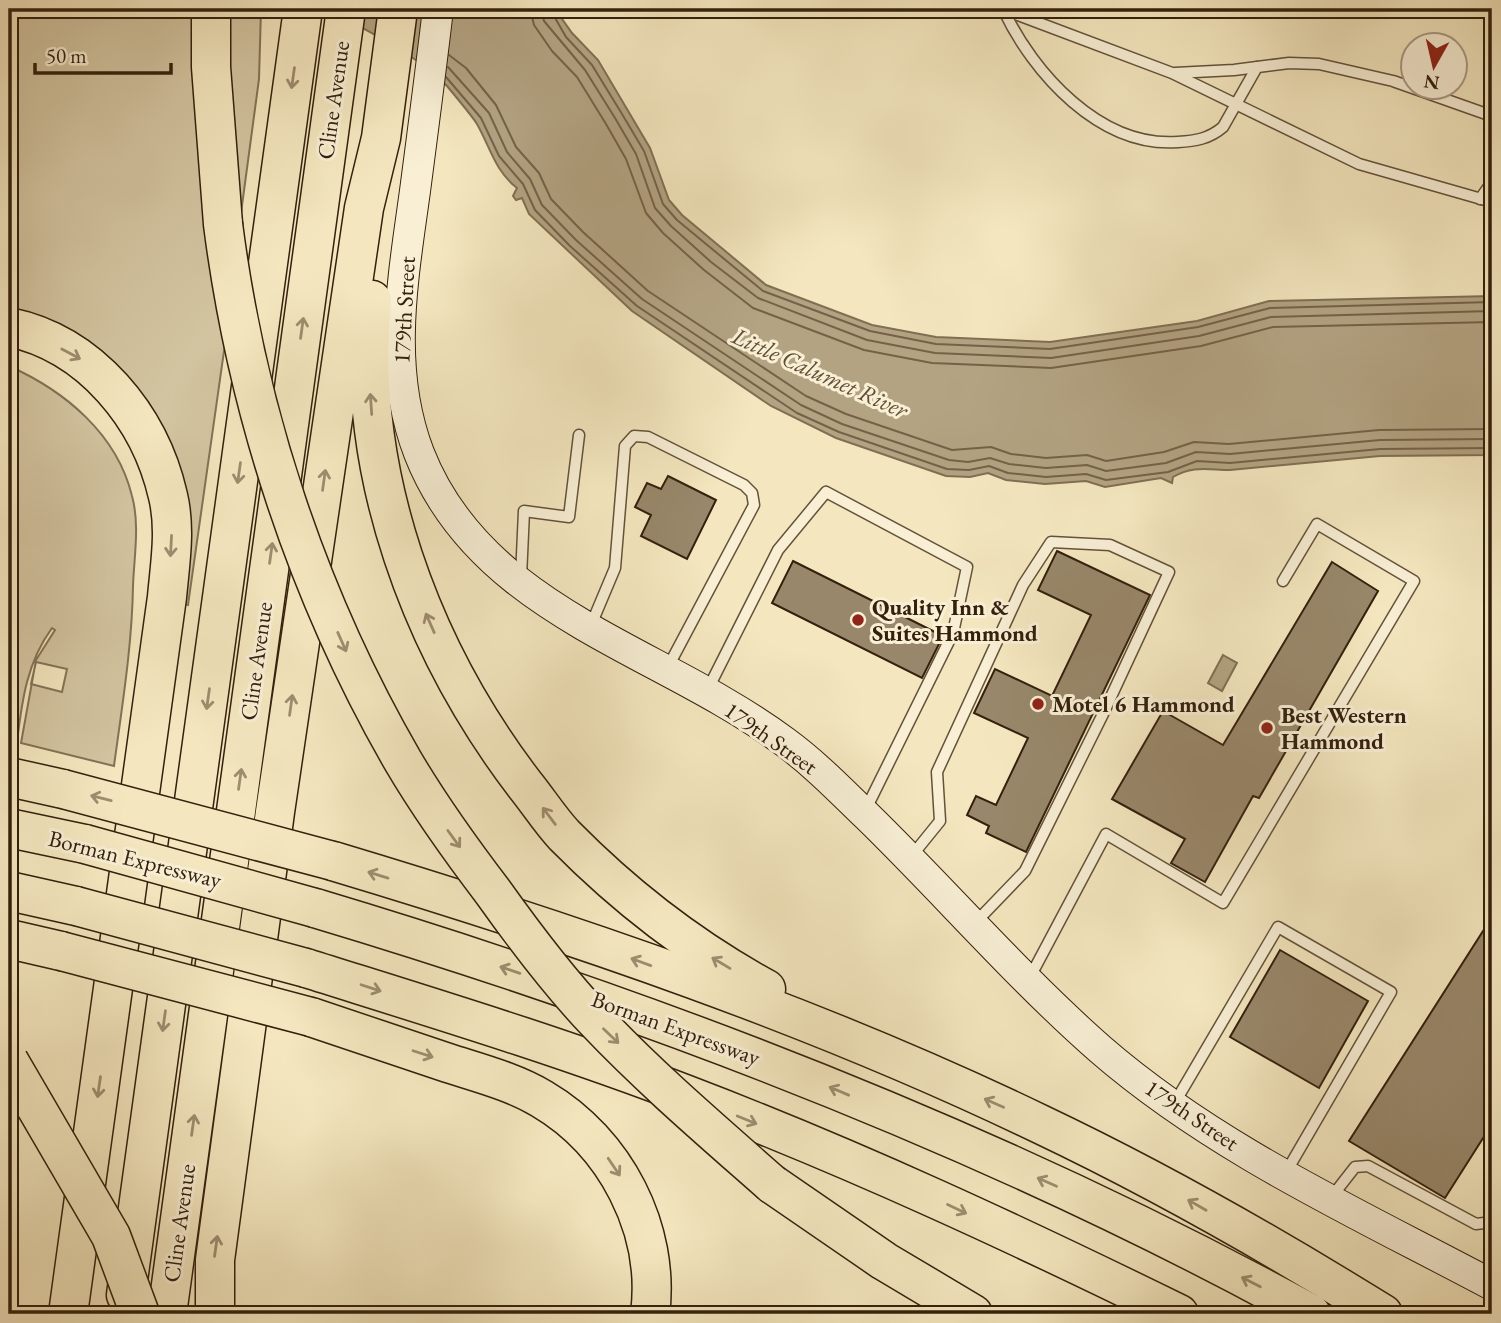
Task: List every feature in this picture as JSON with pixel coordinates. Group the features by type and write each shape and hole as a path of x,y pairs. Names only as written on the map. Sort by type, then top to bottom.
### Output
{"highway":[{"path":"211,9 211,67 223,224 250,371 280,480 312,573 339,636 403,762 539,955 596,1021 686,1108 772,1184 884,1261 973,1314"},
{"path":"215,1314 215,1260 275,812 364,208 381,138 398,9"},
{"name":"Cline Avenue","path":"124,1314 303,10"},
{"name":"Cline Avenue","path":"167,1314 344,22"},
{"path":"381,138 380,229 370,325 371,409 385,499 415,587 455,678 501,753 562,834 626,894 696,948 888,1055"},
{"path":"9,327 80,358 112,387 138,420 156,456 169,498 173,539 68,1314"},
{"path":"9,776 200,823 333,861 567,935 888,1055 1041,1124 1187,1199 1383,1314"},
{"name":"Borman Expressway","path":"9,828 85,844 316,908 606,1002 787,1069 1105,1208 1311,1314"},
{"path":"9,891 76,906 306,968 486,1025 687,1095 907,1186 1179,1314"},
{"path":"9,939 311,1017 484,1074 541,1098 571,1119 599,1145 623,1181 641,1220 649,1259 650,1314"},
{"path":"9,1061 111,1236 140,1314"}],"street":[{"name":"179th Street","path":"439,9 400,309 401,387 418,450 449,510 468,538 521,587 667,670 784,741 864,814 1100,1048 1174,1104 1285,1174 1492,1285"}],"lane":[{"path":"1002,9 1172,73 1359,164 1492,202"},
{"path":"1002,9 1021,46 1044,74 1085,112 1116,131 1156,142 1204,139 1223,127 1257,66"},
{"path":"1172,73 1303,63 1350,69 1492,116"},
{"path":"1480,199 1492,182"},
{"path":"521,587 524,511 569,517 579,435"},
{"path":"590,627 615,568 625,446 634,436 648,437 744,485 752,493 754,505 667,670"},
{"path":"706,693 778,550 826,492 967,567 953,634 864,814"},
{"path":"1029,979 1106,834 1223,903 1413,581 1317,524 1283,582"},
{"path":"910,859 940,821 937,772 1023,585 1051,542 1110,545 1169,572 1103,714 1025,871 974,924"},
{"path":"1174,1104 1278,927 1391,992 1285,1174"},
{"path":"1330,1199 1355,1167 1368,1166 1476,1224 1492,1222"}],"shaded area":[{"path":"10,9 195,9 226,337 188,605 184,604 179,467 162,426 147,401 120,369 25,312 9,308"},
{"path":"224,9 261,9 259,79 241,213"},
{"path":"9,366 50,388 69,402 101,434 125,474 132,496 136,530 129,654 114,766 21,743 32,684 62,692 67,669 36,662 34,670 36,660 55,630 52,628 31,668 17,742 9,740"}],"water":[{"name":"Little Calumet River","path":"329,9 555,9 572,33 598,60 650,148 669,200 682,215 766,285 872,325 936,337 1050,342 1197,321 1269,301 1492,296 1492,455 1380,456 1230,470 1194,470 1173,477 1172,483 1161,478 1105,487 1086,481 1045,484 1006,480 988,473 970,477 946,476 836,438 771,406 632,311 529,214 522,198 516,200 513,196 517,188 503,174 477,124 447,86 407,54"},
{"path":"1223,655 1237,663 1222,691 1208,683"}],"building":[{"path":"668,476 716,500 687,559 641,536 651,515 635,507 647,483 661,489"},
{"name":"Motel 6 Hammond","path":"1057,551 1150,595 1026,852 986,833 989,826 967,815 976,796 996,805 1028,738 974,713 995,669 1052,696 1091,615 1038,590"},
{"name":"Quality Inn & Suites Hammond","path":"793,561 943,636 922,678 772,603"},
{"name":"Best Western Hammond","path":"1332,562 1378,591 1259,798 1253,796 1205,882 1171,863 1185,839 1112,799 1163,711 1223,745"},
{"path":"1492,917 1492,1124 1445,1198 1349,1141"},
{"path":"1280,950 1368,1001 1319,1088 1230,1037"}],"place":[{"name":"Quality Inn & Suites Hammond","path":"858,620"},
{"name":"Motel 6 Hammond","path":"1038,704"},
{"name":"Best Western Hammond","path":"1267,728"}]}
